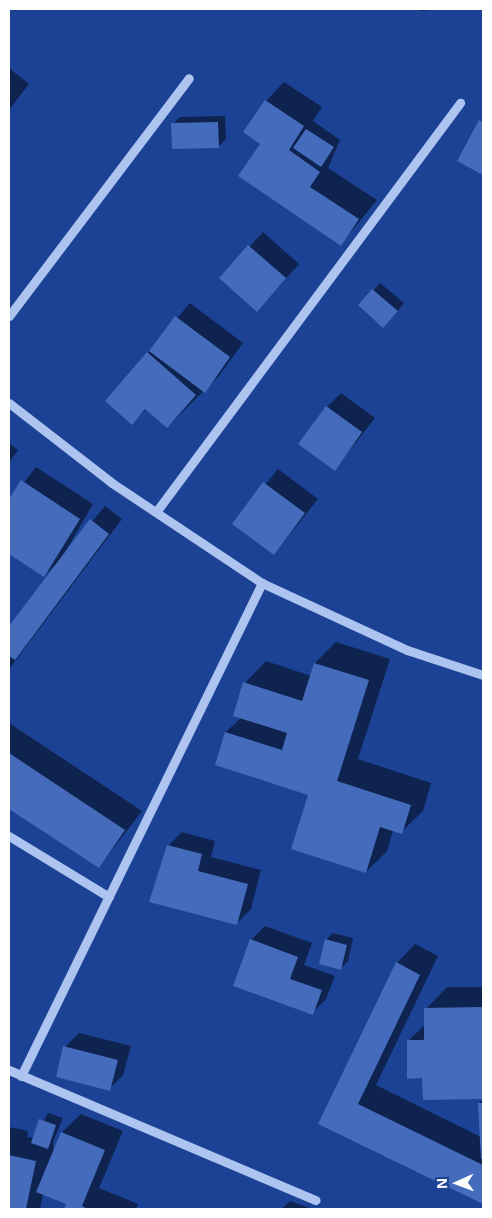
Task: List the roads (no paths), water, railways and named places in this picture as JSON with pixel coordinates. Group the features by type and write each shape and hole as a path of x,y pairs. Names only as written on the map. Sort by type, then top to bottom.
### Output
{"street":[{"path":"9,316 189,78"},
{"path":"156,512 460,103"},
{"path":"9,403 156,512 262,583 407,650 483,675"},
{"path":"21,1076 262,583"},
{"path":"9,836 109,897"},
{"path":"9,1070 316,1200"}]}
